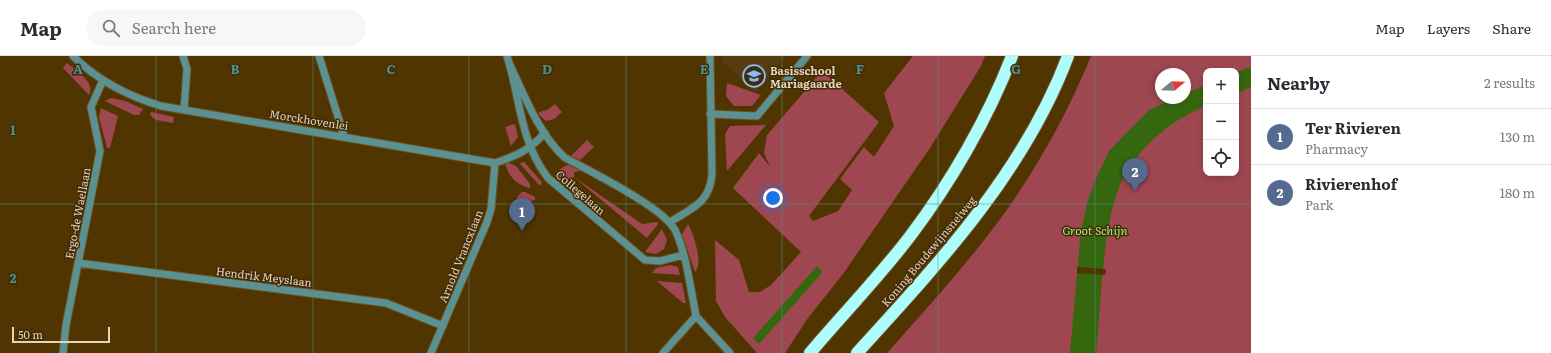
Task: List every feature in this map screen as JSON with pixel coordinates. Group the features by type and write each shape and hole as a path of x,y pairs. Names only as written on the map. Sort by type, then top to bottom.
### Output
{"highway":[{"path":"810,353 910,236 935,201 976,132 1012,56"},
{"name":"Koning Boudewijnsnelweg","path":"857,353 964,231 992,194 1031,133 1068,56"}],"street":[{"name":"Morckhovenlei","path":"74,56 103,80 144,100 184,110 344,136 495,163 513,157 530,148 545,133"},
{"path":"183,56 186,69 184,110"},
{"path":"319,56 344,136"},
{"path":"710,56 712,174 709,190 700,204 670,222 678,239 683,255 696,316 730,353"},
{"path":"710,114 756,116 807,56"},
{"name":"Collegelaan","path":"508,60 545,133 557,151 564,157 617,186 670,222"},
{"name":"Collegelaan","path":"508,60 520,115 530,148 548,178 638,256 645,260 652,262 683,255"},
{"name":"Ergo-de Waellaan","path":"63,353 66,325 100,151 91,107 103,80"},
{"name":"Arnold Vrancxlaan","path":"431,353 487,222 490,209 495,163"},
{"name":"Hendrik Meyslaan","path":"78,263 386,303 442,326"},
{"path":"662,353 696,316"}],"shaded area":[{"name":"Basisschool Mariagaarde","path":"722,56 785,56 756,92 722,61"},
{"path":"913,56 985,56 981,66 930,148 843,274 808,318 785,353 757,353 725,317 716,301 715,240 739,260 749,292 760,292 771,285 801,252 733,188 759,153 770,167 764,153 767,135 822,71 879,122 809,216 813,221 838,211 852,190 840,179 864,147 874,157 894,126 884,93"},
{"path":"1091,56 1251,56 1251,353 887,353 963,266 1006,211 1031,174 1053,136"},
{"path":"67,63 80,73 87,81 90,86 89,95 63,68"},
{"path":"727,83 761,95 752,106 734,106 726,96"},
{"path":"111,98 125,101 143,109 139,115 134,115 105,101"},
{"path":"555,104 562,112 554,119 546,121 539,115 539,112 547,110"},
{"path":"101,108 118,116 110,148 107,148 99,117"},
{"path":"151,112 174,117 173,123 156,120 150,115"},
{"path":"515,124 518,137 511,146 505,127"},
{"path":"766,125 727,171 725,134 730,126"},
{"path":"587,140 594,147 580,160 571,156"},
{"path":"507,162 516,166 530,184 530,188 521,185 511,177 505,164"},
{"path":"524,162 542,182 540,186 521,165 520,163"},
{"path":"568,165 581,171 574,172 574,177 561,183 558,178 558,172"},
{"path":"574,177 642,224 657,222 658,224 647,238"},
{"path":"522,192 535,197 535,200 518,204 517,197"},
{"path":"688,224 697,248 698,262 695,272 682,234"},
{"path":"662,229 667,240 664,249 656,254 645,252"},
{"path":"670,265 678,267 680,275 652,273 656,268"},
{"path":"657,281 682,283 686,303 683,303"}],"water":[{"path":"1251,67 1251,87 1239,93 1239,71"},
{"name":"Groot Schijn","path":"1203,86 1203,107 1172,124 1152,141 1134,160 1118,189 1107,234 1096,353 1070,353 1081,230 1088,200 1098,174 1109,151 1149,110 1162,104 1191,104 1191,91"},
{"path":"817,266 822,271 821,274 759,344 753,338"}],"pier":[{"path":"1077,267 1106,269 1105,275 1077,273"}],"place":[{"name":"Basisschool Mariagaarde","path":"754,76"},
{"name":"Rivierenhof","path":"1135,191"},
{"name":"Ter Rivieren","path":"522,231"}]}
